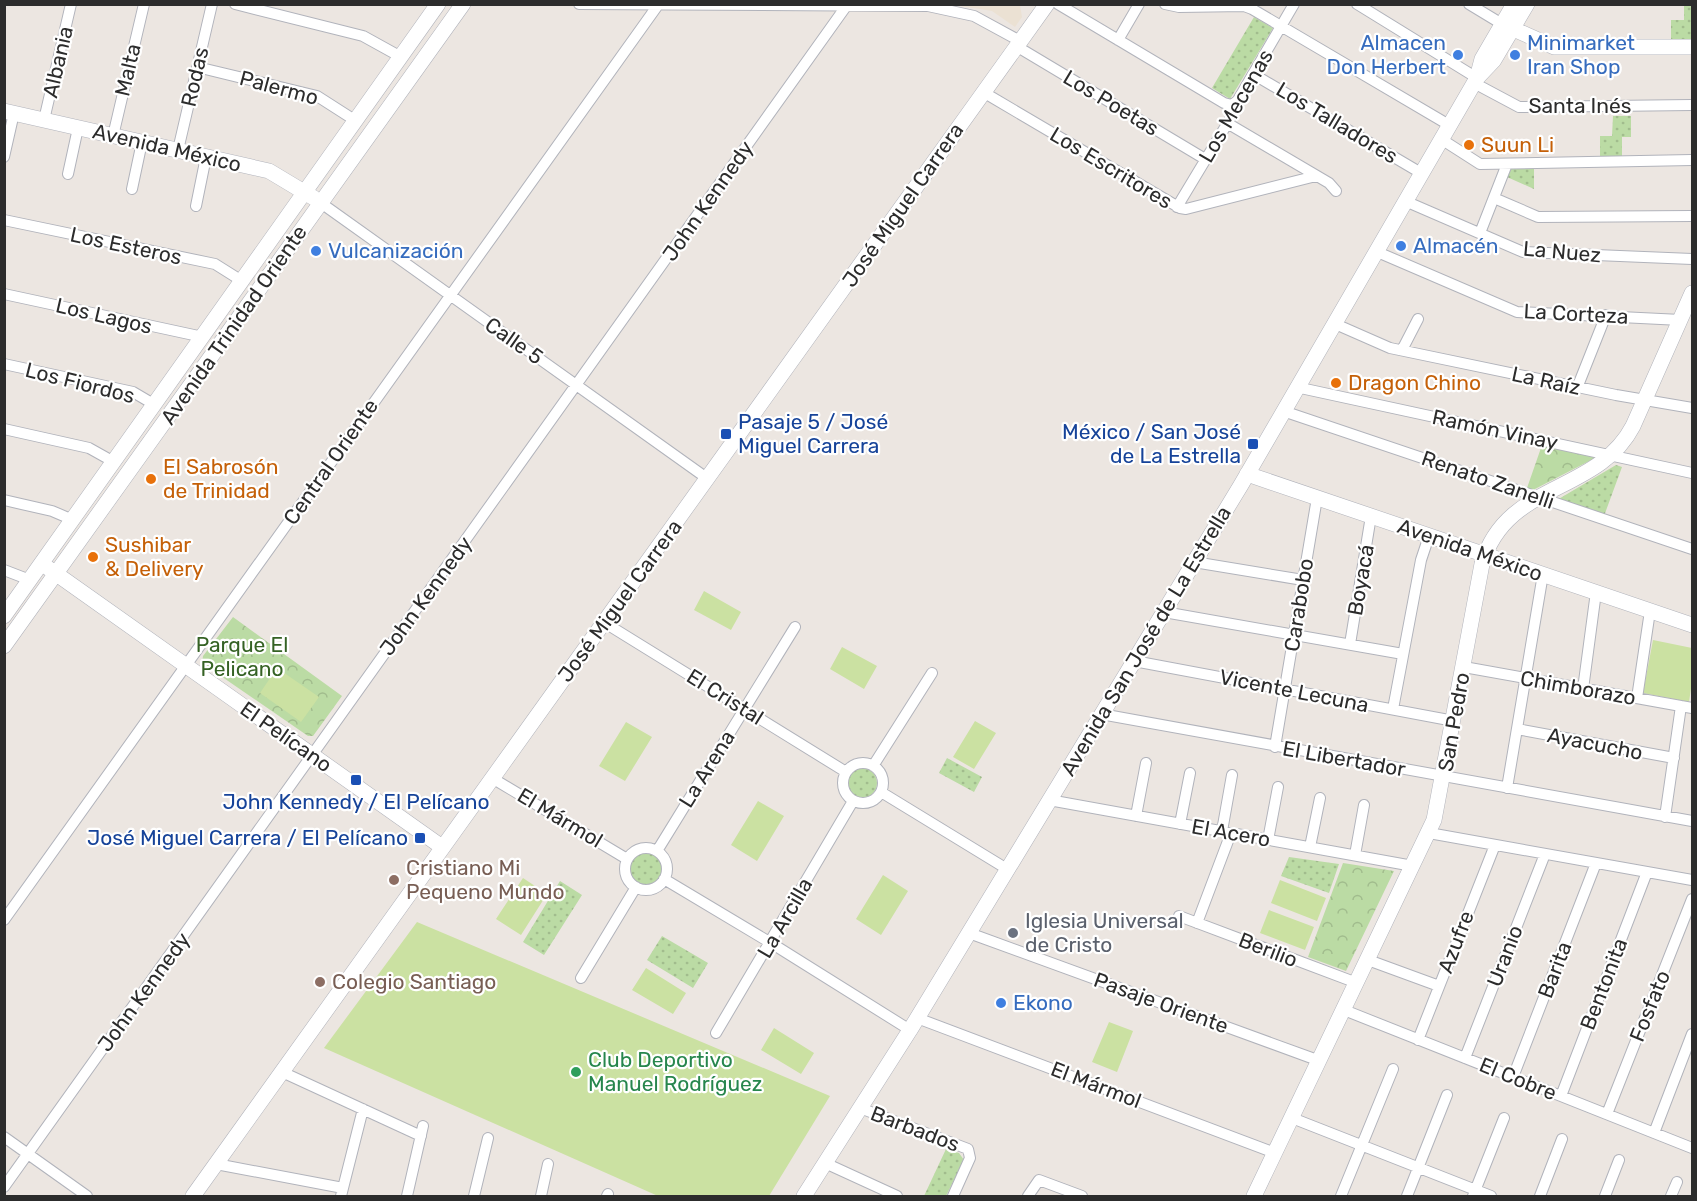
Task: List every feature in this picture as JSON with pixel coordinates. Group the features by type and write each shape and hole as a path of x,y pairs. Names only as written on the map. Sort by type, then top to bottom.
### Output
{"street":[{"name":"Albania","path":"44,120 71,4"},
{"name":"Malta","path":"113,136 144,4"},
{"name":"Rodas","path":"178,150 212,4"},
{"name":"Avenida Trinidad Oriente","path":"4,616 438,4"},
{"name":"Avenida Trinidad Oriente","path":"4,646 463,4"},
{"name":"Los Poetas","path":"579,4 928,6 950,9 987,21 1018,44 1205,159"},
{"name":"José Miguel Carrera","path":"193,1197 1047,4"},
{"path":"1058,4 1224,103 1232,105"},
{"path":"1118,40 1139,4"},
{"path":"1165,4 1179,7 1248,7 1449,125"},
{"name":"Los Mecenas","path":"1177,207 1227,123 1232,105 1238,100 1294,4"},
{"name":"Santa Inés","path":"1357,4 1519,107 1692,105"},
{"path":"1469,4 1508,27 1554,47 1692,47"},
{"name":"Avenida San José de La Estrella","path":"804,1197 969,933 1164,612 1476,80 1491,65 1508,27 1514,4"},
{"name":"Avenida San José de La Estrella","path":"1508,27 1527,4"},
{"path":"241,5 363,36 401,57"},
{"name":"Central Oriente","path":"4,920 658,5"},
{"name":"John Kennedy","path":"4,1187 847,5"},
{"name":"Palermo","path":"197,67 317,96 356,121"},
{"name":"Los Talladores","path":"1253,74 1421,173"},
{"name":"Los Escritores","path":"983,92 1177,207 1186,209 1316,176"},
{"name":"Avenida México","path":"9,112 269,171 321,203"},
{"path":"4,157 9,112"},
{"path":"1227,123 1316,176 1336,191"},
{"path":"68,174 78,128"},
{"path":"1441,139 1480,164 1692,160"},
{"path":"132,189 142,142"},
{"path":"195,206 206,157"},
{"path":"1480,234 1507,164"},
{"path":"1494,198 1538,217 1692,216"},
{"name":"La Nuez","path":"1405,201 1523,252 1692,260"},
{"name":"Calle 5","path":"321,203 708,479"},
{"name":"Los Esteros","path":"4,220 210,263 242,281"},
{"name":"La Corteza","path":"1375,251 1517,312 1681,320"},
{"name":"San Pedro","path":"1254,1197 1429,833 1443,777 1485,555 1509,517 1538,498 1596,468 1612,456 1627,437 1692,293"},
{"name":"Los Lagos","path":"4,294 202,338"},
{"path":"1577,388 1606,315"},
{"path":"1402,350 1418,318"},
{"name":"La Raíz","path":"1333,323 1402,350 1577,388 1692,408"},
{"name":"Los Fiordos","path":"4,364 133,392 154,405"},
{"name":"Ramón Vinay","path":"1296,387 1692,473"},
{"name":"Renato Zanelli","path":"1283,411 1692,549"},
{"path":"4,429 89,448 114,462"},
{"name":"Avenida México","path":"1247,474 1692,625"},
{"name":"Carabobo","path":"1275,747 1317,498"},
{"path":"4,500 52,511 73,520"},
{"name":"Boyacá","path":"1350,644 1371,516"},
{"path":"1393,709 1423,550 1429,536"},
{"path":"1194,562 1303,580"},
{"name":"El Pelícano","path":"42,563 442,847"},
{"path":"4,570 30,580"},
{"path":"1507,788 1543,574"},
{"path":"1582,689 1596,592"},
{"path":"1637,698 1650,610"},
{"path":"1164,612 1404,654"},
{"name":"El Cristal","path":"605,623 846,772"},
{"name":"La Arena","path":"657,851 795,627"},
{"name":"Vicente Lecuna","path":"1134,661 1454,721"},
{"name":"Chimborazo","path":"1464,667 1687,707"},
{"path":"873,766 932,673"},
{"path":"1665,817 1674,759 1687,707"},
{"name":"El Libertador","path":"1101,714 1692,821"},
{"name":"Ayacucho","path":"1517,729 1674,759"},
{"path":"1136,816 1146,763"},
{"path":"856,764 873,766 883,779 881,792 872,802 859,804 847,797 842,785 846,772 856,764"},
{"path":"1180,824 1190,773"},
{"path":"1197,923 1226,832 1232,775"},
{"name":"El Mármol","path":"492,778 627,859"},
{"path":"1268,840 1278,787"},
{"path":"881,792 1007,869"},
{"path":"1310,847 1320,798"},
{"name":"El Acero","path":"1049,800 1413,866"},
{"name":"La Arcilla","path":"716,1033 853,801"},
{"path":"1356,855 1364,805"},
{"path":"1429,833 1692,880"},
{"name":"Azufre","path":"1418,1040 1495,845"},
{"path":"644,848 657,851 666,864 664,879 653,888 636,886 626,873 627,859 644,848"},
{"name":"Uranio","path":"1466,1058 1545,854"},
{"name":"Barita","path":"1513,1077 1596,863"},
{"name":"Bentonita","path":"1561,1096 1647,872"},
{"name":"El Mármol","path":"664,879 913,1024 1275,1153"},
{"path":"581,978 636,886"},
{"name":"Fosfato","path":"1607,1114 1692,899"},
{"name":"Berilio","path":"1179,916 1357,983"},
{"name":"Pasaje Oriente","path":"969,933 1320,1060"},
{"path":"1368,960 1439,986"},
{"name":"El Cobre","path":"1344,1010 1692,1148"},
{"path":"1654,1132 1692,1034"},
{"path":"1341,1197 1393,1069"},
{"path":"282,1072 363,1109 422,1131 407,1197"},
{"path":"1407,1197 1448,1095"},
{"name":"Barbados","path":"860,1108 965,1147 970,1151 970,1158 953,1197"},
{"path":"216,1164 342,1192 363,1109"},
{"path":"1292,1118 1474,1193 1491,1197"},
{"path":"1474,1193 1504,1118"},
{"path":"4,1137 87,1197"},
{"path":"474,1197 488,1138"},
{"path":"1540,1197 1562,1139"},
{"path":"1605,1197 1619,1160"},
{"path":"825,1163 897,1197"},
{"path":"541,1197 548,1164"},
{"path":"1028,1197 1039,1180 1067,1194 1083,1197"},
{"path":"1671,1197 1677,1182"}],"shaded area":[{"path":"955,5 1020,5 1022,17 1015,27 992,11"}],"green space":[{"path":"1684,5 1692,5 1692,42 1671,42 1671,20 1684,20"},
{"path":"1254,17 1273,28 1230,99 1212,88"},
{"path":"1613,116 1631,116 1631,137 1622,137 1622,159 1600,158 1600,136 1612,136"},
{"path":"1511,166 1534,167 1534,189 1507,177"},
{"path":"1542,445 1599,456 1533,490 1527,488"},
{"path":"1616,465 1622,467 1604,516 1557,500"},
{"path":"704,591 741,612 731,630 694,610"},
{"name":"Parque El Pelicano","path":"233,617 342,696 313,736 308,736 202,663 203,656"},
{"path":"1653,640 1692,648 1692,682 1689,702 1643,693"},
{"path":"842,647 877,666 864,689 830,669"},
{"path":"277,668 319,697 301,722 260,693"},
{"path":"975,721 996,733 974,769 953,757"},
{"path":"626,722 652,737 625,781 599,766"},
{"path":"947,758 982,777 974,792 939,773"},
{"path":"862,768 873,772 877,783 873,794 862,798 851,794 847,783 851,772"},
{"path":"758,801 784,816 757,861 731,845"},
{"path":"646,852 658,857 663,869 658,881 646,886 634,881 629,869 634,857"},
{"path":"1289,857 1339,864 1329,893 1281,876"},
{"path":"1343,863 1394,871 1346,971 1308,957"},
{"path":"883,875 908,891 881,935 856,919"},
{"path":"523,878 547,894 521,935 496,919"},
{"path":"1280,880 1326,898 1317,921 1271,903"},
{"path":"560,881 582,895 544,955 523,942"},
{"path":"1269,910 1314,927 1305,950 1260,933"},
{"name":"Club Deportivo Manuel Rodríguez","path":"417,922 830,1096 769,1196 658,1196 324,1048"},
{"path":"662,936 708,963 693,988 647,960"},
{"path":"646,968 686,993 673,1014 632,990"},
{"path":"1109,1022 1133,1031 1117,1072 1092,1062"},
{"path":"774,1028 814,1053 801,1074 761,1050"},
{"path":"946,1149 959,1153 964,1160 946,1196 924,1196"}],"place":[{"name":"Almacen Don Herbert","path":"1458,55"},
{"name":"Minimarket Iran Shop","path":"1515,55"},
{"name":"Suun Li","path":"1469,145"},
{"name":"Almacén","path":"1401,246"},
{"name":"Vulcanización","path":"316,251"},
{"name":"Dragon Chino","path":"1336,383"},
{"name":"Pasaje 5 / José Miguel Carrera","path":"726,434"},
{"name":"México / San José de La Estrella","path":"1253,444"},
{"name":"El Sabrosón de Trinidad","path":"151,479"},
{"name":"Sushibar & Delivery","path":"93,557"},
{"name":"John Kennedy / El Pelícano","path":"356,780"},
{"name":"José Miguel Carrera / El Pelícano","path":"420,838"},
{"name":"Cristiano Mi Pequeno Mundo","path":"394,880"},
{"name":"Iglesia Universal de Cristo","path":"1013,933"},
{"name":"Colegio Santiago","path":"320,982"},
{"name":"Ekono","path":"1001,1003"},
{"name":"Club Deportivo Manuel Rodríguez","path":"576,1072"}]}
